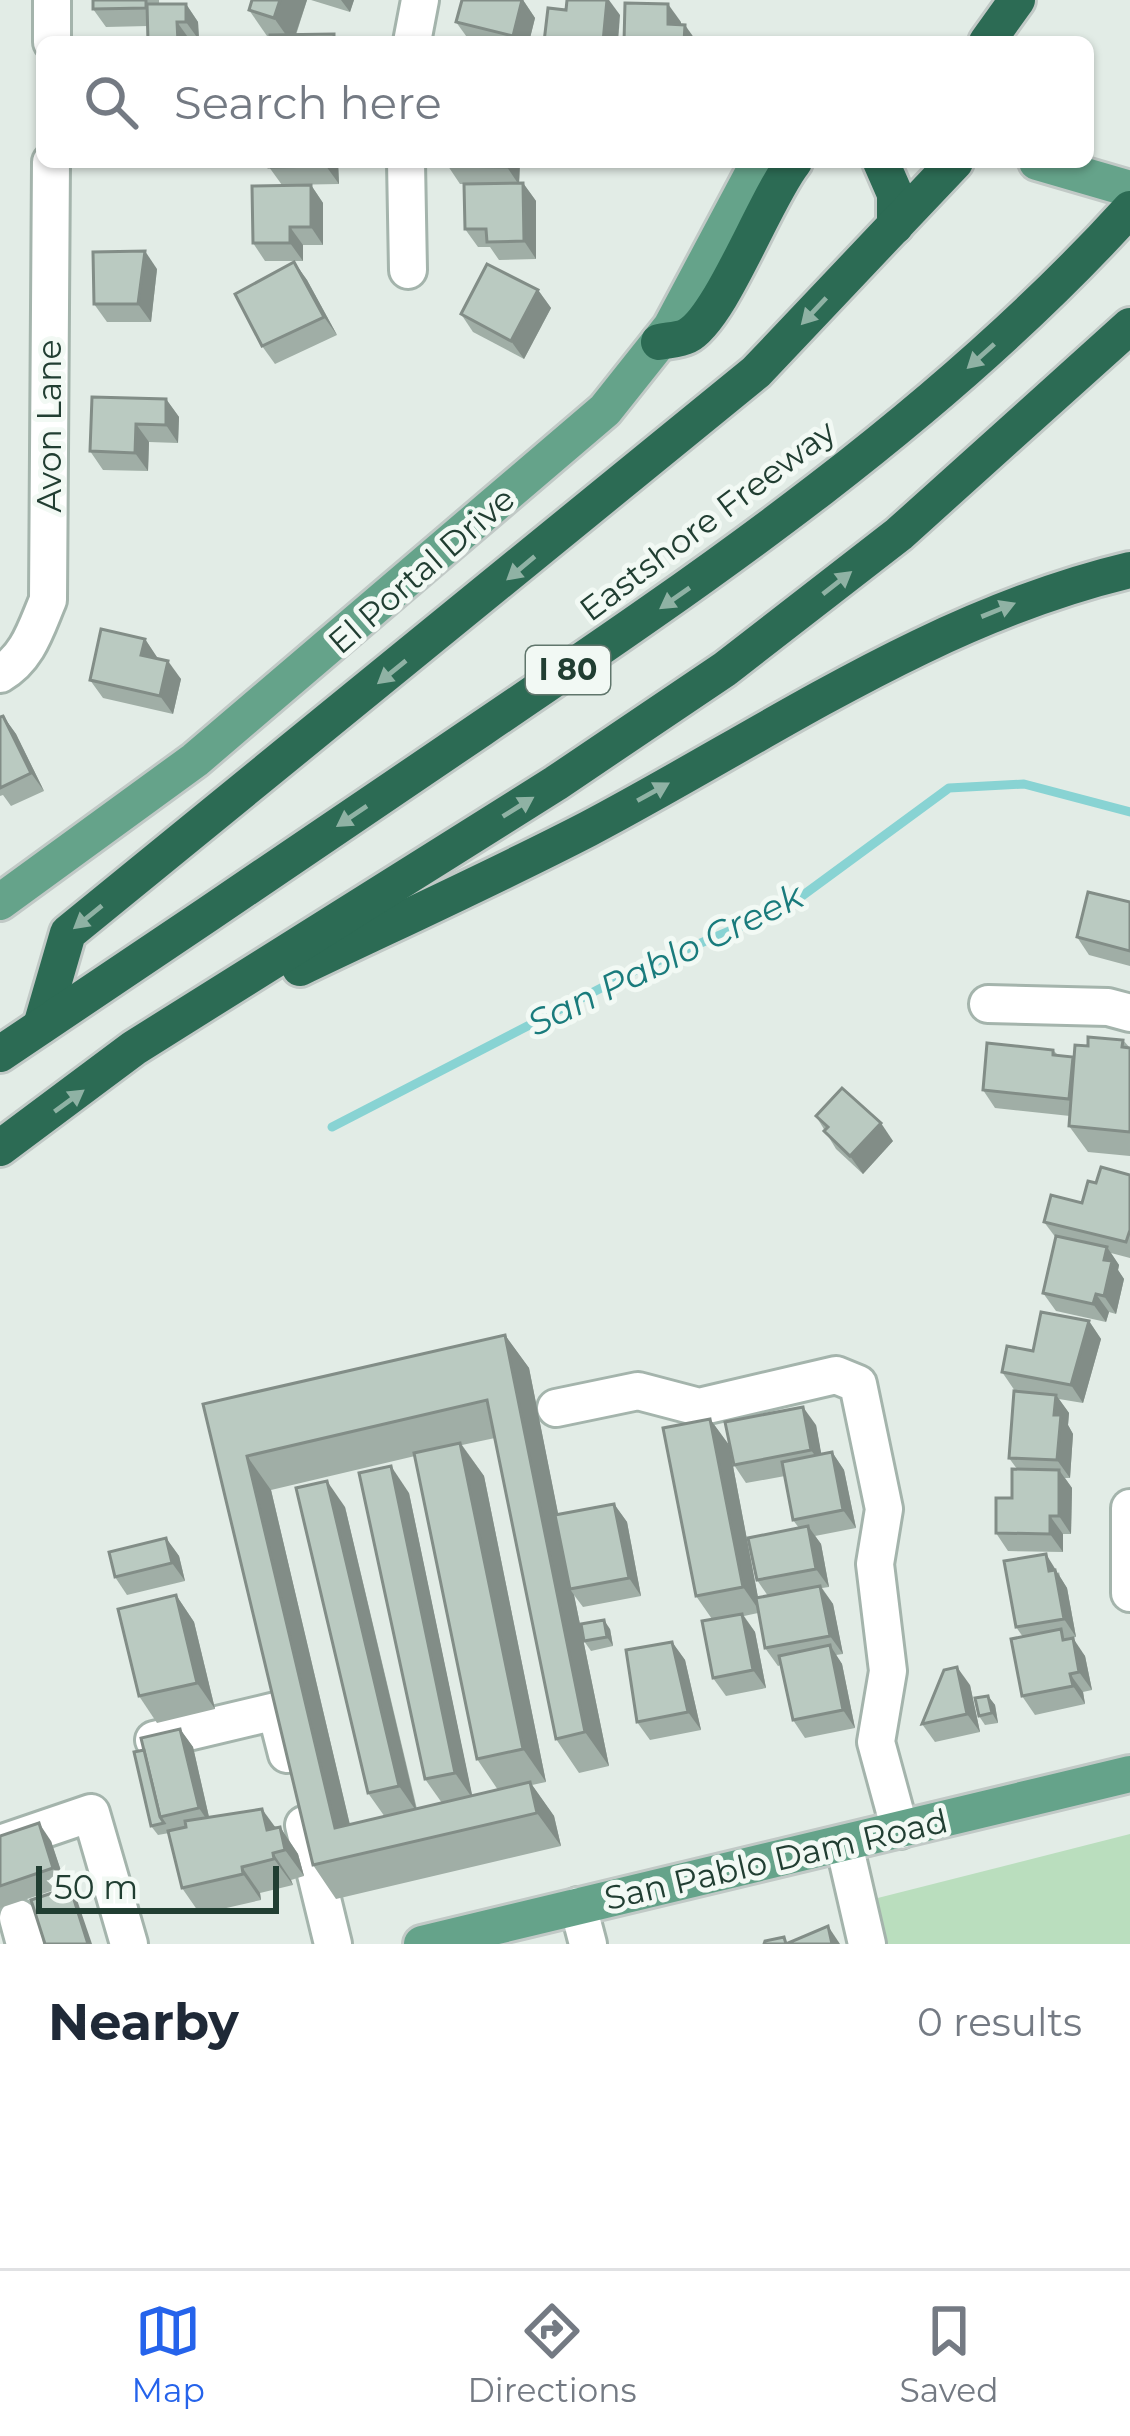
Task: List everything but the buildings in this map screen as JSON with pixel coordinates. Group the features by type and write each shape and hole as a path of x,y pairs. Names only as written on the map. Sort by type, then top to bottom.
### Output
{"highway":[{"path":"991,36 1017,0"},
{"path":"659,342 694,330 734,272 790,168"},
{"path":"884,168 895,194 895,226"},
{"path":"41,1026 68,933 756,372 950,168"},
{"name":"Eastshore Freeway","path":"0,1054 682,594 950,384 1068,278 1130,209"},
{"name":"I 80","path":"0,1148 134,1048 556,783 725,669 899,534 1130,326"},
{"path":"134,1048 587,829 957,626 1051,589 1130,570"}],"main road":[{"name":"El Portal Drive","path":"0,902 195,760 605,410 659,342 756,168"},
{"path":"1057,168 1130,189"},
{"name":"San Pablo Dam Road","path":"422,1944 1130,1774"}],"street":[{"path":"52,0 52,36"},
{"path":"413,36 420,0"},
{"name":"Avon Lane","path":"0,674 14,666 31,642 48,600 51,168"},
{"path":"406,168 408,270"},
{"path":"988,1004 1108,1007 1130,1013"},
{"path":"556,1408 638,1390 699,1407 836,1376 858,1384 884,1509 875,1564 888,1671 876,1742 900,1830"},
{"path":"1130,1510 1130,1593"},
{"path":"154,1740 277,1711 334,1944"},
{"path":"0,1844 91,1814 129,1944"},
{"path":"844,1844 866,1944"},
{"path":"578,1906 588,1944"}],"green space":[{"path":"1130,1834 1130,1944 866,1944 858,1903"}],"waterway":[{"name":"San Pablo Creek","path":"332,1127 636,970 787,907 949,788 1024,784 1130,812"}]}
